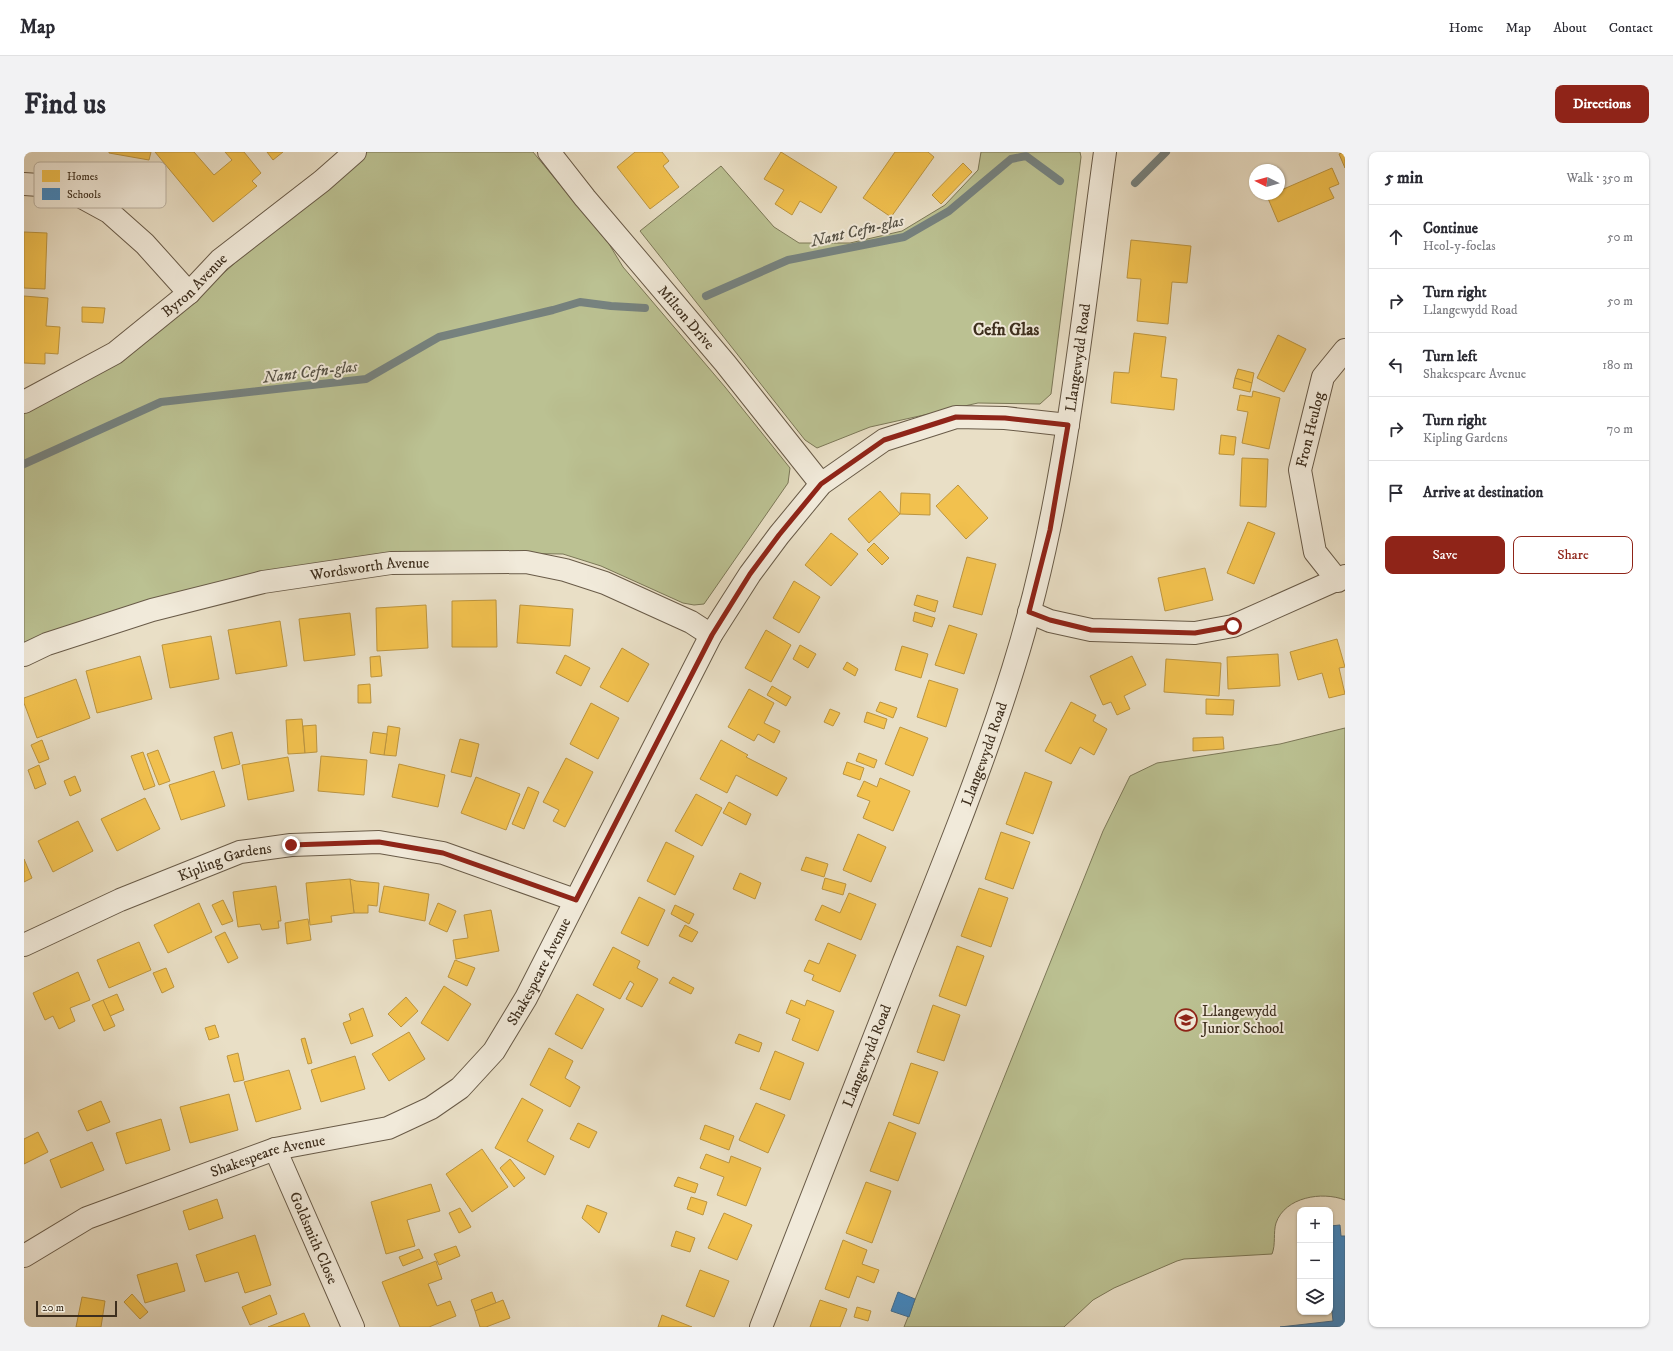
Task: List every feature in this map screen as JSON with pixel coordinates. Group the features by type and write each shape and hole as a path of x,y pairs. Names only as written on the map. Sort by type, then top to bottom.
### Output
{"street":[{"name":"Byron Avenue","path":"24,402 115,353 189,292 220,260 322,181 355,152"},
{"name":"Milton Drive","path":"549,152 585,198 725,363 821,484"},
{"name":"Llangewydd Road","path":"761,1327 973,784 1014,669 1050,530 1068,425 1105,152"},
{"path":"24,184 34,185"},
{"path":"102,208 109,212 144,244 189,292"},
{"name":"Fron Heulog","path":"1341,579 1315,552 1300,470 1323,376 1345,350"},
{"name":"Shakespeare Avenue","path":"24,1256 87,1218 275,1149 388,1128 431,1108 460,1088 494,1051 526,998 712,635 750,574 779,535 821,484 884,440 956,417 1005,418 1068,425"},
{"name":"Wordsworth Avenue","path":"24,655 47,644 152,610 263,582 391,563 526,562 565,570 606,584 691,622 712,635"},
{"path":"1029,612 1050,620 1091,630 1195,633 1233,626 1341,579"},
{"name":"Kipling Gardens","path":"24,945 120,900 240,852 291,845 379,842 443,853 576,900"},
{"name":"Goldsmith Close","path":"275,1149 353,1327"}],"green space":[{"path":"366,152 533,152 609,244 623,267 725,387 790,468 788,483 704,604 694,605 683,603 601,566 563,554 429,552 24,643 24,410 189,304 254,246"},
{"path":"981,152 1080,152 1081,157 1051,394 1040,404 978,403 870,427 817,448 805,440 640,231 721,166 774,227 799,243 850,243 902,231 945,205 978,170"},
{"name":"Llangewydd Junior School","path":"1345,728 1345,1200 1336,1197 1315,1196 1305,1198 1287,1207 1276,1223 1272,1254 1184,1259 1177,1261 1114,1288 1093,1300 1064,1327 904,1327 1103,831 1130,776 1157,763 1280,744"}],"building: Homes":[{"path":"109,152 151,152 149,160"},
{"path":"155,152 194,152 214,175 232,160 225,152 244,152 261,173 252,181 257,186 213,222 166,165 166,162 163,162"},
{"path":"267,152 283,152 273,160"},
{"path":"635,152 662,152 669,161 663,166 679,187 650,209 617,167"},
{"path":"781,152 837,187 821,213 800,201 792,215 775,204 784,190 764,179"},
{"path":"895,152 928,152 934,157 891,217 863,198"},
{"path":"1345,152 1345,168 1339,154"},
{"path":"963,163 972,172 941,204 932,195"},
{"path":"1332,168 1339,184 1329,188 1334,198 1278,222 1269,200 1285,200 1285,188"},
{"path":"24,232 47,233 45,289 24,288"},
{"path":"1131,240 1191,246 1187,283 1172,282 1168,324 1137,321 1141,279 1127,278"},
{"path":"24,296 48,298 46,326 60,327 58,354 45,353 45,364 24,363"},
{"path":"82,307 105,308 103,323 82,322"},
{"path":"1134,333 1166,337 1161,377 1177,379 1174,410 1111,403 1114,372 1129,373"},
{"path":"1278,335 1306,349 1284,392 1257,378"},
{"path":"1238,369 1254,373 1252,383 1235,378"},
{"path":"1235,378 1252,383 1250,392 1233,388"},
{"path":"1253,391 1280,398 1269,449 1242,443 1248,412 1237,410 1240,395 1252,397"},
{"path":"1221,435 1236,437 1234,455 1219,454"},
{"path":"1242,458 1268,459 1266,507 1240,506"},
{"path":"958,485 988,518 966,539 936,506"},
{"path":"880,491 900,514 869,543 848,519"},
{"path":"901,493 930,494 930,515 900,514"},
{"path":"1248,522 1275,533 1254,584 1227,573"},
{"path":"831,533 858,554 831,586 805,565"},
{"path":"874,543 889,558 882,565 867,550"},
{"path":"967,557 996,564 982,615 953,607"},
{"path":"1205,568 1213,600 1165,611 1158,578"},
{"path":"794,581 820,597 799,633 773,618"},
{"path":"917,595 938,601 935,612 914,605"},
{"path":"496,600 497,647 452,647 452,601"},
{"path":"426,605 428,648 377,651 376,608"},
{"path":"520,605 573,609 570,646 517,643"},
{"path":"915,612 935,618 932,627 913,621"},
{"path":"350,613 355,655 304,661 299,619"},
{"path":"280,621 287,666 236,674 228,630"},
{"path":"949,625 977,634 964,674 935,665"},
{"path":"766,630 791,645 771,682 745,668"},
{"path":"211,636 219,679 170,688 162,645"},
{"path":"1337,639 1345,667 1339,668 1345,694 1329,698 1322,673 1298,680 1290,652"},
{"path":"800,645 816,654 808,668 793,659"},
{"path":"902,646 928,654 921,678 895,670"},
{"path":"622,648 649,664 628,702 600,687"},
{"path":"1278,654 1280,686 1228,689 1227,657"},
{"path":"565,655 590,668 581,686 556,673"},
{"path":"140,656 152,699 97,713 86,671"},
{"path":"380,656 382,676 371,677 370,657"},
{"path":"1132,656 1146,685 1124,696 1130,709 1117,715 1111,702 1103,705 1090,676"},
{"path":"1166,659 1221,663 1219,696 1164,692"},
{"path":"847,662 858,669 855,676 843,669"},
{"path":"76,679 90,718 37,738 24,703 24,698"},
{"path":"929,680 958,689 946,727 917,717"},
{"path":"370,684 371,703 358,703 358,685"},
{"path":"772,686 791,697 786,706 767,695"},
{"path":"749,689 774,703 764,723 780,731 774,743 758,734 754,741 728,727"},
{"path":"1206,699 1234,700 1233,715 1206,714"},
{"path":"880,702 897,708 893,718 876,711"},
{"path":"1071,702 1096,715 1093,721 1107,729 1094,755 1080,747 1071,764 1045,751"},
{"path":"591,703 619,718 598,759 570,744"},
{"path":"830,709 840,713 833,726 824,722"},
{"path":"867,712 887,719 884,729 864,722"},
{"path":"302,719 305,753 288,754 286,720"},
{"path":"316,725 317,752 305,753 303,726"},
{"path":"388,726 400,728 396,756 384,755"},
{"path":"900,727 928,738 913,776 885,764"},
{"path":"232,732 240,764 222,769 214,737"},
{"path":"373,732 387,734 384,755 370,753"},
{"path":"1223,737 1224,749 1193,751 1193,738"},
{"path":"460,739 479,744 471,777 451,772"},
{"path":"42,740 49,759 39,763 31,745"},
{"path":"721,740 748,755 746,757 787,778 777,796 736,775 727,793 700,779"},
{"path":"158,750 170,781 159,785 147,754"},
{"path":"143,752 155,786 144,790 131,756"},
{"path":"859,753 877,760 874,768 856,761"},
{"path":"321,756 367,760 364,795 318,791"},
{"path":"288,757 294,791 248,800 242,765"},
{"path":"566,758 593,772 565,827 553,821 559,810 543,802"},
{"path":"847,762 864,768 860,780 843,774"},
{"path":"399,764 445,775 438,807 392,797"},
{"path":"39,765 46,784 35,789 28,770"},
{"path":"214,771 225,806 181,820 169,785"},
{"path":"1025,772 1052,782 1033,834 1006,824"},
{"path":"75,776 81,791 70,796 64,781"},
{"path":"476,777 520,794 506,830 461,813"},
{"path":"880,778 910,791 893,831 863,818 870,801 857,796 864,781 877,787"},
{"path":"528,787 539,792 524,829 512,824"},
{"path":"696,794 722,808 702,846 675,831"},
{"path":"145,798 160,829 117,851 101,819"},
{"path":"729,802 751,814 746,825 723,813"},
{"path":"78,821 93,851 53,872 38,841"},
{"path":"1001,832 1030,842 1013,889 985,879"},
{"path":"858,834 886,847 871,882 843,870"},
{"path":"666,842 694,856 675,895 647,881"},
{"path":"806,857 828,864 824,877 801,870"},
{"path":"24,859 32,878 24,882"},
{"path":"740,873 761,883 755,899 733,889"},
{"path":"825,878 846,884 843,895 822,889"},
{"path":"350,879 379,883 377,906 368,905 368,913 354,913"},
{"path":"350,879 354,913 331,916 332,922 310,925 306,883"},
{"path":"276,886 281,921 278,921 279,928 262,930 260,924 238,927 233,892"},
{"path":"384,886 429,894 425,921 379,912"},
{"path":"979,888 1008,898 991,947 961,936"},
{"path":"849,893 876,904 861,940 815,920 822,905 840,913"},
{"path":"639,897 665,910 648,946 621,933"},
{"path":"223,900 233,921 222,925 212,905"},
{"path":"199,903 212,932 168,953 154,925"},
{"path":"438,903 456,911 447,932 429,924"},
{"path":"675,905 694,914 689,924 671,914"},
{"path":"491,910 499,951 456,959 453,940 468,938 464,915"},
{"path":"308,919 311,940 287,944 285,923"},
{"path":"685,925 698,932 692,942 679,936"},
{"path":"225,932 238,958 228,963 215,937"},
{"path":"139,942 151,970 109,988 97,960"},
{"path":"828,943 856,955 840,992 812,980 814,975 804,971 809,960 819,964"},
{"path":"957,946 984,956 966,1006 939,996"},
{"path":"613,947 640,961 637,968 658,979 642,1007 626,999 634,984 630,981 620,999 593,985"},
{"path":"455,960 475,968 467,986 448,977"},
{"path":"166,968 174,987 162,993 153,973"},
{"path":"78,972 90,1000 70,1008 75,1021 59,1029 53,1016 45,1020 33,993"},
{"path":"673,977 694,988 691,994 669,983"},
{"path":"444,986 471,1004 448,1041 421,1023"},
{"path":"117,994 124,1010 110,1016 103,1000"},
{"path":"577,994 604,1009 582,1049 555,1034"},
{"path":"406,997 418,1011 401,1027 388,1014"},
{"path":"103,1000 115,1026 104,1031 92,1005"},
{"path":"791,1000 805,1006 807,1000 834,1011 818,1051 792,1040 800,1019 786,1013"},
{"path":"933,1005 960,1015 944,1061 917,1052"},
{"path":"363,1008 373,1036 351,1044 343,1023 351,1020 349,1014"},
{"path":"215,1025 219,1037 209,1040 205,1028"},
{"path":"409,1032 425,1059 389,1081 372,1054"},
{"path":"739,1034 762,1043 759,1052 735,1043"},
{"path":"305,1038 312,1063 308,1064 301,1039"},
{"path":"549,1048 573,1061 565,1078 580,1087 570,1107 530,1085"},
{"path":"775,1051 804,1063 790,1100 760,1089"},
{"path":"238,1053 244,1080 234,1082 227,1056"},
{"path":"355,1056 365,1089 321,1102 311,1070"},
{"path":"911,1063 938,1072 919,1124 893,1115"},
{"path":"289,1070 301,1109 256,1122 244,1082"},
{"path":"229,1094 238,1130 190,1143 180,1107"},
{"path":"522,1098 543,1110 527,1141 554,1156 545,1175 495,1148"},
{"path":"101,1101 110,1122 87,1131 78,1111"},
{"path":"756,1103 785,1115 768,1153 739,1140"},
{"path":"161,1119 170,1150 126,1164 116,1133"},
{"path":"889,1122 916,1133 898,1181 870,1171"},
{"path":"578,1123 597,1132 589,1148 570,1139"},
{"path":"705,1125 734,1136 729,1150 700,1139"},
{"path":"38,1132 48,1152 24,1164 24,1139"},
{"path":"92,1142 104,1170 61,1188 50,1160"},
{"path":"482,1149 508,1187 472,1212 446,1174"},
{"path":"706,1154 729,1163 731,1156 761,1168 746,1206 717,1195 724,1177 700,1168"},
{"path":"510,1159 525,1178 514,1187 500,1168"},
{"path":"678,1177 698,1184 695,1193 674,1186"},
{"path":"866,1182 891,1191 872,1243 846,1233"},
{"path":"431,1184 440,1211 407,1220 415,1246 386,1254 371,1202"},
{"path":"691,1197 707,1202 703,1215 687,1209"},
{"path":"217,1199 223,1218 189,1230 183,1211"},
{"path":"587,1205 607,1213 599,1233 582,1218"},
{"path":"460,1208 471,1227 459,1233 449,1213"},
{"path":"724,1213 752,1225 737,1260 708,1248"},
{"path":"676,1231 695,1238 690,1252 671,1246"},
{"path":"255,1235 271,1285 245,1293 238,1272 205,1282 196,1255"},
{"path":"843,1240 867,1250 862,1264 879,1270 874,1283 857,1276 849,1298 825,1289"},
{"path":"456,1246 460,1256 439,1265 434,1254"},
{"path":"419,1249 423,1258 403,1266 399,1257"},
{"path":"436,1261 442,1279 428,1284 437,1306 450,1301 456,1316 429,1327 400,1327 382,1282"},
{"path":"177,1263 185,1291 145,1303 137,1275"},
{"path":"700,1270 729,1281 714,1317 686,1306"},
{"path":"492,1292 496,1303 475,1311 471,1300"},
{"path":"132,1294 148,1312 140,1319 124,1302"},
{"path":"270,1295 277,1314 250,1325 242,1307"},
{"path":"82,1297 105,1301 101,1327 76,1327"},
{"path":"503,1300 510,1318 486,1327 480,1327 475,1311"},
{"path":"820,1300 847,1309 840,1327 810,1327"},
{"path":"857,1307 871,1311 868,1321 854,1317"},
{"path":"304,1313 310,1327 268,1327"},
{"path":"662,1315 692,1327 658,1327"}],"building: Schools":[{"path":"1340,1225 1341,1236 1345,1236 1345,1327 1280,1327 1333,1321 1333,1226"},
{"path":"898,1292 915,1299 909,1317 891,1311"}],"waterway":[{"name":"Nant Cefn-glas","path":"1135,183 1166,152"},
{"name":"Nant Cefn-glas","path":"706,296 788,260 904,237 949,211 1011,159 1026,156 1060,181"},
{"name":"Nant Cefn-glas","path":"24,464 161,402 366,379 439,337 553,310 580,302 645,308"}],"place":[{"name":"Llangewydd Junior School","path":"1186,1020"}],"district":[{"name":"Cefn Glas","path":"1006,329"}],"route":[{"path":"291,845 379,842 443,853 576,900 712,635 750,574 779,535 821,484 884,440 956,417 1005,418 1043,421 1068,425 1050,530 1029,612 1050,620 1091,630 1195,633 1233,626"}]}
